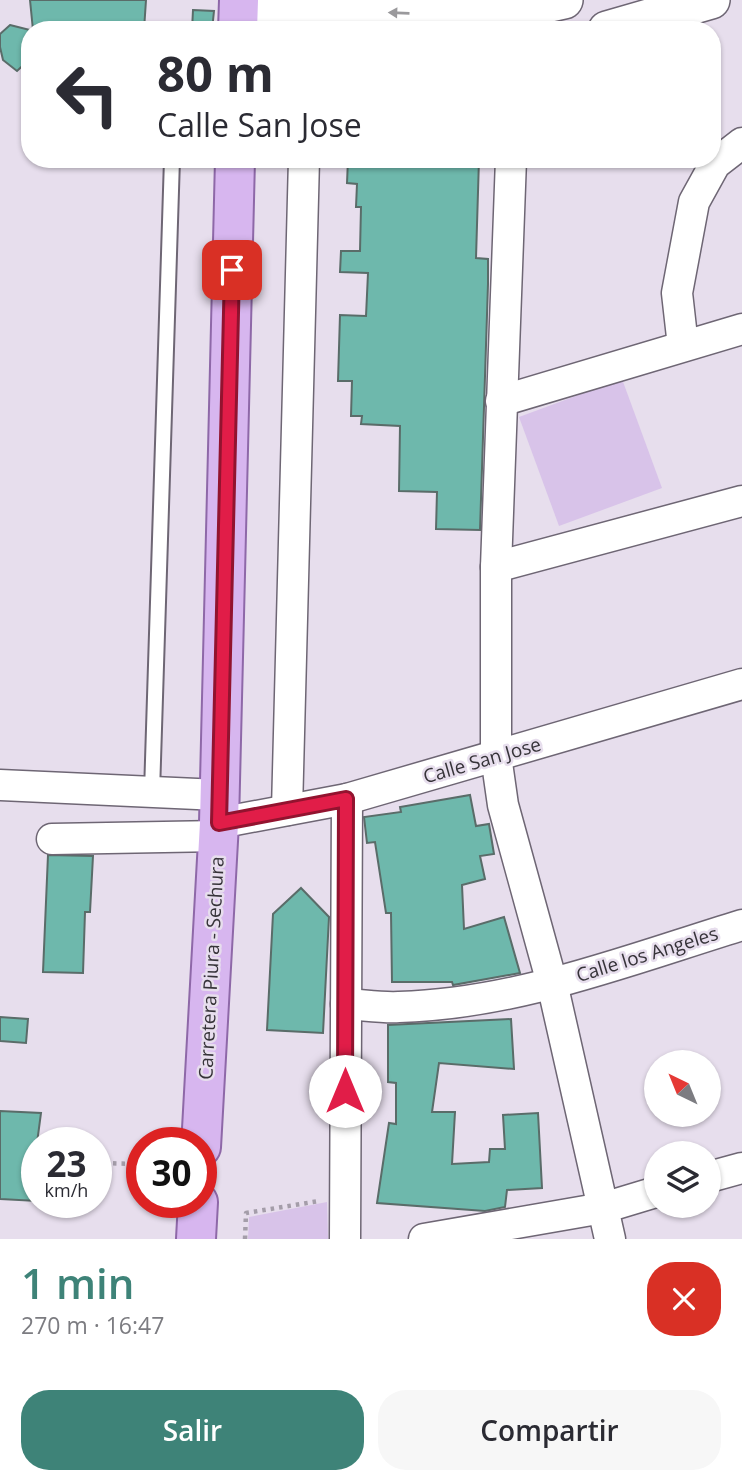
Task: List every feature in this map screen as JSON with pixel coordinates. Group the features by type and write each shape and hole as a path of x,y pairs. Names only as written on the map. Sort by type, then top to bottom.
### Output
{"main road":[{"name":"Carretera Piura - Sechura","path":"202,1127 219,818 235,168"},
{"path":"196,1239 197,1218"}],"street":[{"path":"234,9 465,16 518,13 564,0"},
{"path":"638,21 711,0"},
{"path":"721,159 742,143"},
{"path":"287,810 304,168"},
{"path":"511,168 496,567 496,756 503,805 552,983 610,1239"},
{"path":"683,346 677,293 694,202 713,168"},
{"path":"501,401 742,328"},
{"path":"496,567 742,501"},
{"name":"Calle San Jose","path":"219,818 287,810 346,799 742,684"},
{"path":"0,785 152,792 219,818"},
{"path":"345,1239 346,799"},
{"path":"52,839 219,818"},
{"name":"Calle los Angeles","path":"346,1004 399,1007 451,1002 552,983 742,925"},
{"path":"721,1174 742,1168"},
{"path":"424,1239 603,1208 644,1196"}],"lane":[{"path":"152,792 172,168"}],"path":[{"path":"245,1239 246,1213 332,1199"}],"shaded area":[{"path":"622,379 662,488 559,526 519,417"},
{"path":"327,1202 328,1239 248,1239 249,1217"}],"building":[{"path":"30,0 146,0 145,21 32,21"},
{"path":"193,10 214,11 213,21 192,21"},
{"path":"10,25 21,28 21,67 17,71 3,60 0,34"},
{"path":"348,168 479,168 476,258 488,259 480,530 436,529 437,492 399,491 400,426 361,424 362,416 351,416 352,381 338,381 340,315 366,316 368,273 340,272 341,251 360,251 361,207 356,207 357,184 347,183"},
{"path":"470,795 476,826 489,824 494,854 480,856 485,879 462,885 464,929 504,917 520,973 453,985 452,982 392,982 391,913 386,913 375,842 367,843 364,817 401,812 400,807"},
{"path":"48,855 93,856 90,912 85,912 83,973 43,972"},
{"path":"301,888 329,917 323,1033 267,1030 273,914"},
{"path":"0,1017 28,1019 26,1043 0,1041"},
{"path":"511,1019 514,1069 439,1063 432,1112 455,1112 452,1164 489,1162 490,1149 505,1149 503,1115 538,1113 542,1188 507,1190 505,1207 485,1211 377,1203 389,1123 396,1124 396,1083 388,1082 388,1025"},
{"path":"0,1111 41,1113 39,1127 21,1127 21,1200 0,1199"}],"route":[{"path":"232,270 219,823 346,799 345,1091"}]}
